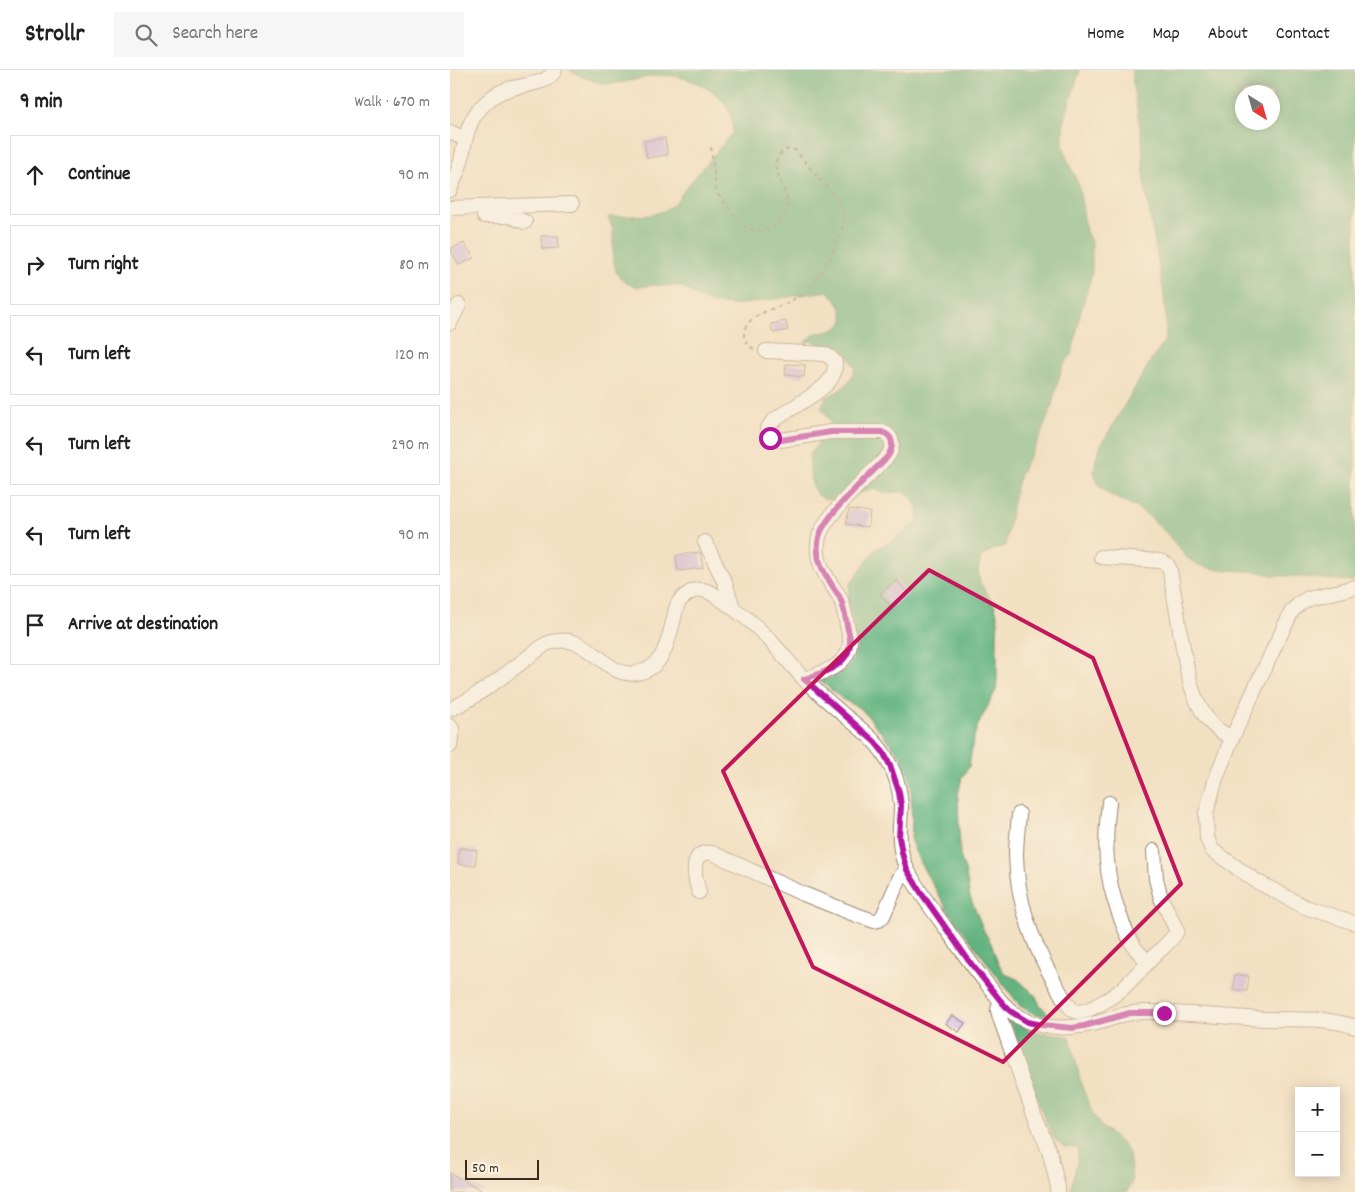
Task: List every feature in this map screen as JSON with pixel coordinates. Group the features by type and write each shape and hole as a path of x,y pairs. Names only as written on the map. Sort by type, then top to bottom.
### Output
{"street":[{"path":"450,190 461,161 471,121 479,110 489,100 505,90 544,80 552,75 555,70"},
{"path":"450,132 465,139"},
{"path":"450,208 572,204"},
{"path":"450,217 509,216 525,222"},
{"path":"450,323 459,305"},
{"path":"766,351 824,354 830,356 835,362 835,371 831,379 823,387 772,422 767,430 770,438 781,440 831,432 882,432 887,434 892,441 892,449 888,456 824,524 819,538 820,564 824,575 840,598 845,612 850,642 847,654 840,663 828,671 804,679"},
{"path":"704,542 725,583 733,608"},
{"path":"1101,557 1160,561 1168,565 1192,688 1210,722 1216,729 1232,738"},
{"path":"1355,587 1308,598 1300,603 1292,612 1232,738 1216,778 1206,812 1206,838 1212,850 1256,881 1305,907 1355,924"},
{"path":"451,708 466,702 554,640 577,642 616,670 624,673 635,674 650,668 656,664 666,648 679,601 696,590 705,590 745,617 768,638 804,679 875,742 883,752 890,765 899,792 901,806 899,837 907,870 969,961 1010,1011 1028,1022 1072,1028 1130,1013 1157,1012 1315,1020 1336,1022 1355,1027"},
{"path":"450,726 452,729 450,746"},
{"path":"1109,803 1105,839 1110,886 1125,930 1136,948 1148,962"},
{"path":"1019,814 1016,856 1025,909 1034,940 1047,969 1064,998 1076,1012 1095,1006 1121,990 1177,931 1161,898 1156,879 1154,851"},
{"path":"699,892 695,879 695,865 697,859 707,852 801,894 874,921 879,920 883,916 900,877 907,870"},
{"path":"1000,1000 998,1010 1000,1018 1050,1153 1058,1192"},
{"path":"1095,1006 1101,1022"}],"path":[{"path":"711,147 716,192 746,228 762,231 773,227 783,217 788,202 775,166 778,156 783,151 789,149 795,150 830,190 839,202 844,216 842,232 834,249 808,289 787,303 757,315 744,330 744,337 749,347 766,351"}],"highlighted area":[{"path":"929,570 1093,658 1181,884 1003,1062 813,967 723,771"}],"green space":[{"path":"569,70 1080,70 1065,117 1063,145 1079,186 1086,231 1092,244 1092,273 1071,355 1062,367 1051,408 1041,435 1020,474 1005,546 992,550 981,557 978,570 980,583 995,606 998,620 996,690 977,727 969,767 962,777 958,795 960,856 965,870 970,897 984,931 1005,974 1017,979 1035,995 1040,1005 1049,1015 1037,1015 1020,1006 949,912 920,863 911,841 911,784 901,756 860,708 842,699 821,681 837,676 844,671 852,660 857,648 848,600 850,584 876,549 890,542 916,523 919,516 915,503 906,493 885,493 873,489 847,497 829,499 822,498 816,493 812,484 809,456 831,426 830,420 821,408 826,397 848,383 855,368 848,356 811,341 804,343 815,334 834,329 840,325 843,320 841,309 827,291 735,305 712,304 681,286 653,285 639,287 626,283 616,272 613,258 613,230 608,217 652,215 666,210 677,201 733,132 732,122 726,106 713,92 684,78 664,75 608,84 593,81"},
{"path":"1132,70 1355,70 1355,579 1352,581 1214,569 1199,565 1187,558 1149,516 1110,495 1099,486 1094,472 1096,458 1101,445 1166,337 1164,294 1144,182 1142,139"},
{"path":"1004,1018 1034,1031 1070,1037 1082,1087 1093,1114 1100,1125 1121,1143 1129,1153 1132,1181 1127,1192 1070,1192 1077,1162 1078,1148 1065,1147 1054,1139 1043,1115 1014,1030"}],"building":[{"path":"665,138 668,155 647,158 644,141"},
{"path":"541,236 558,236 559,248 542,249"},
{"path":"464,243 474,258 459,265 450,249"},
{"path":"786,321 788,330 773,333 771,324"},
{"path":"786,364 805,365 804,377 785,375"},
{"path":"849,509 870,512 868,527 846,524"},
{"path":"700,552 703,568 678,571 676,555"},
{"path":"897,580 908,594 891,607 880,594"},
{"path":"459,848 477,850 475,866 458,864"},
{"path":"1235,975 1249,976 1247,991 1233,989"},
{"path":"952,1015 965,1023 959,1032 946,1024"},
{"path":"450,1173 485,1192 450,1192"}],"route":[{"path":"770,438 781,440 831,432 882,432 887,434 892,441 892,449 888,456 824,524 819,538 818,552 820,564 824,575 840,598 845,612 850,642 847,654 840,663 828,671 804,679 864,731 883,752 896,778 899,792 901,806 899,837 902,853 907,870 922,894 969,961 1000,1000 1010,1011 1028,1022 1072,1028 1130,1013 1164,1013"}]}
